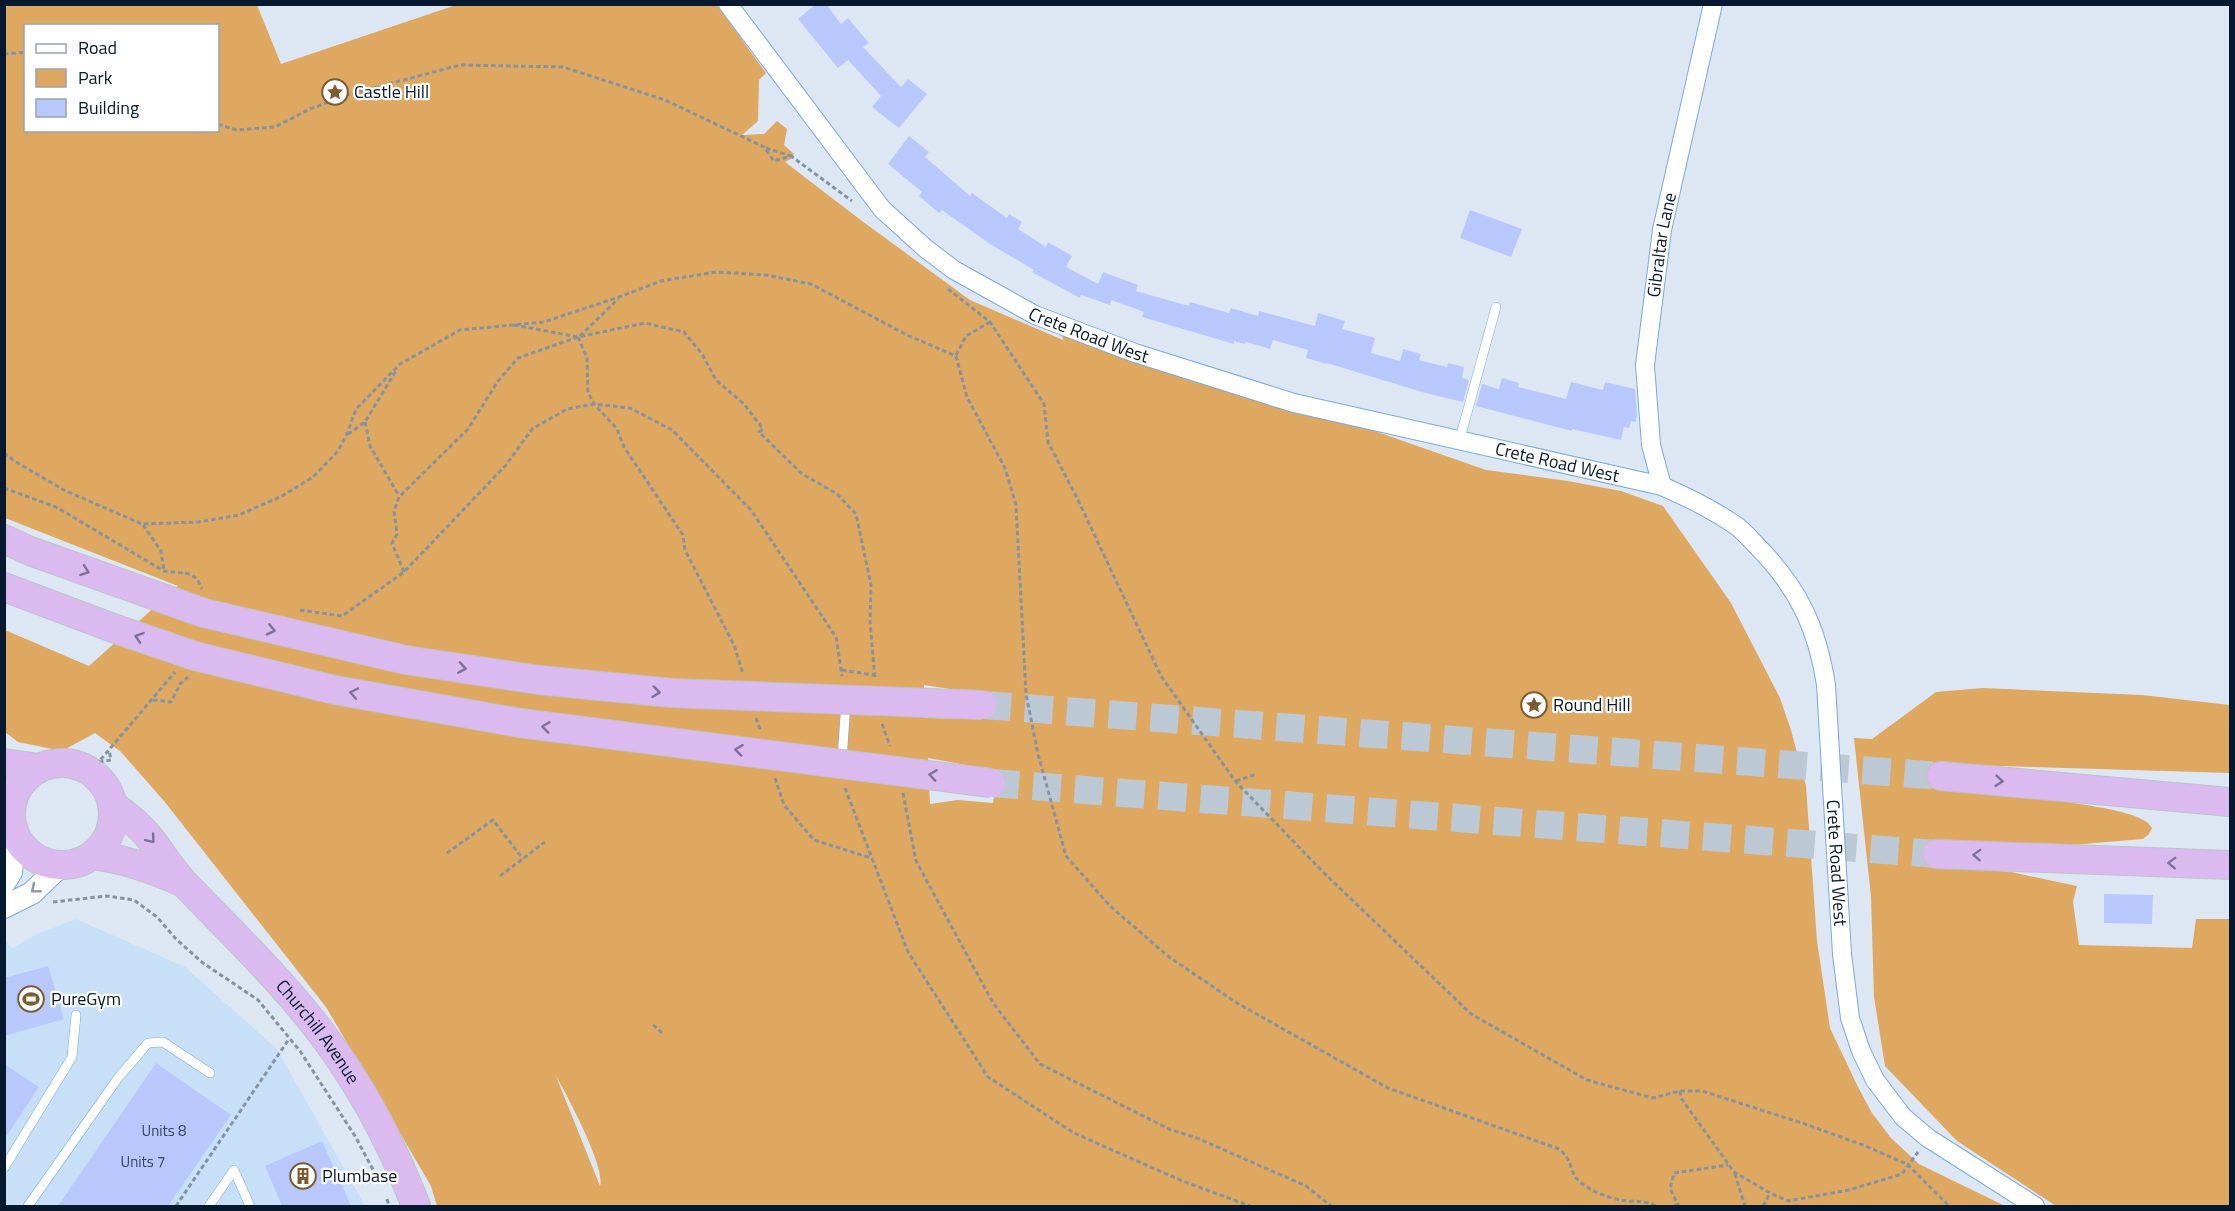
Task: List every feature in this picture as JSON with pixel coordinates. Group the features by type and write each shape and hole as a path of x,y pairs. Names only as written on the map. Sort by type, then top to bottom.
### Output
{"highway":[{"path":"4,539 30,551 204,613 406,660 538,680 672,693 983,705"},
{"path":"4,587 195,656 346,692 520,723 991,783"},
{"path":"4,762 39,768"},
{"path":"65,762 95,767 108,791 112,804 112,826 102,847 78,863 61,865 47,863 33,856 23,847 10,825 15,792 25,778 39,768 52,763 65,762"},
{"path":"1941,776 2225,801"},
{"name":"Churchill Avenue","path":"112,804 151,838 182,882 263,965 312,1022 369,1106 405,1178 416,1206"},
{"path":"1937,854 2230,865"},
{"name":"Churchill Avenue","path":"93,855 112,857 145,866 182,882"}],"street":[{"name":"Crete Road West","path":"728,4 882,209 924,249 954,270 1035,315 1135,353 1294,404 1662,486 1701,503 1737,526 1776,566 1795,592 1810,620 1821,651 1827,684 1842,954 1850,1018 1861,1051 1875,1080 1903,1117 1928,1138 2035,1206"},
{"name":"Gibraltar Lane","path":"1662,486 1651,446 1646,365 1662,230 1713,4"},
{"path":"4,883 11,872 10,825"},
{"path":"4,907 32,893 61,865"}],"lane":[{"path":"1459,442 1496,308"},
{"path":"842,763 847,700"},
{"path":"4,1168 72,1057 76,1015"},
{"path":"28,1206 118,1078 148,1043 164,1042 210,1073"},
{"path":"209,1206 234,1170 250,1206"}],"path":[{"path":"4,54 24,52"},
{"path":"219,124 236,130 275,127 347,94 460,64 563,67 665,99 764,147 791,156 857,205"},
{"path":"764,147 774,161 791,156"},
{"path":"4,453 64,490 142,524 198,522 239,516 282,496 313,477 338,451 356,409 400,364 460,330 544,322 661,281 716,272 766,275 811,284 907,335 956,356"},
{"path":"940,281 990,322 1044,404 1048,442 1161,676 1235,781 1324,873 1471,1014 1587,1080 1653,1098 1680,1091 1701,1091 1863,1145 1908,1164 1949,1206"},
{"path":"578,337 619,297"},
{"path":"990,322 966,336 956,356 967,397 1005,468 1016,506 1026,694 1038,754 1066,856 1118,914 1169,957 1237,1003 1388,1088 1559,1149 1568,1156 1576,1179 1600,1194 1620,1200 1649,1202 1656,1206"},
{"path":"509,324 578,337"},
{"path":"578,337 587,358 588,392 594,404 617,429 624,447 683,535 685,550 734,645 744,680"},
{"path":"347,434 365,422 400,364"},
{"path":"365,422 370,446 399,497"},
{"path":"4,488 56,507 164,571 190,574 197,579 204,592"},
{"path":"142,524 161,551 164,571"},
{"path":"296,610 342,616 404,572"},
{"path":"95,767 178,670"},
{"path":"843,670 874,675"},
{"path":"755,714 762,737"},
{"path":"95,767 111,760 109,750"},
{"path":"773,771 784,805 814,840 872,858"},
{"path":"1235,781 1257,774"},
{"path":"447,854 493,820 523,859"},
{"path":"500,876 545,842"},
{"path":"51,902 107,896 135,900 156,917 203,963 258,1000 290,1039 355,1136 383,1187"},
{"path":"653,1025 662,1033"},
{"path":"176,1206 290,1039"},
{"path":"1680,1091 1681,1098 1734,1172 1788,1201 1849,1190 1902,1174 1917,1154"},
{"path":"1675,1206 1678,1204 1670,1189 1674,1173 1728,1165"},
{"path":"1734,1172 1745,1206"},
{"path":"1763,1206 1770,1193"},
{"path":"386,1197 389,1206"}],"shaded area":[{"path":"76,919 185,967 277,1049 365,1206 5,1206 4,939 12,949 33,936"}],"green space":[{"path":"5,5 257,5 281,64 456,5 717,5 766,73 759,80 758,121 742,135 764,134 777,121 787,129 784,145 794,154 785,162 970,300 1063,340 1066,346 1060,332 1366,428 1486,470 1621,491 1663,506 1731,603 1780,698 1791,730 1806,786 1817,941 1830,1028 1858,1087 1872,1113 1891,1138 1919,1164 2005,1206 437,1206 431,1186 326,1007 164,801 121,752 95,733 62,751 18,742 5,732 5,630 89,666 178,586 5,518","holes":["924,685 987,691 988,715 986,719 924,718","928,758 998,771 993,803 958,800 930,804","556,1076 592,1148 600,1177 600,1186"]},
{"path":"1983,688 2142,695 2230,705 2230,773 1971,765 2004,786 2024,795 2113,810 2145,821 2152,828 2143,839 2035,848 1955,840 1943,845 1947,867 2011,872 2077,886 2073,902 2079,945 2192,948 2196,919 2230,919 2230,1206 2056,1206 1957,1141 1885,1066 1874,997 1871,897 1854,738 1872,739 1936,692"}],"building":[{"path":"816,4 826,4 841,24 848,18 869,43 863,47 901,87 908,79 927,94 899,128 872,107 881,96 848,60 838,68 798,19"},
{"path":"909,136 929,152 925,157 970,196 972,193 1007,218 1009,214 1022,222 1018,229 1046,247 1048,242 1072,256 1066,267 1098,284 1103,272 1138,285 1136,291 1189,306 1190,302 1229,313 1231,308 1258,316 1259,311 1315,326 1318,313 1345,321 1342,329 1375,338 1371,353 1400,361 1403,349 1421,354 1419,360 1447,367 1448,363 1464,367 1462,378 1469,380 1463,402 1306,358 1308,350 1273,340 1270,349 1246,342 1245,344 1234,341 1234,344 1142,317 1144,312 1111,300 1110,305 1081,295 1080,298 1032,272 1034,270 990,244 942,210 939,213 919,196 922,192 888,164"},
{"path":"1470,210 1522,229 1511,257 1460,238"},
{"path":"1502,378 1519,383 1518,387 1566,399 1571,382 1603,390 1605,382 1635,389 1636,422 1631,421 1629,428 1624,427 1621,440 1572,429 1572,431 1476,406 1482,384 1499,389"},
{"path":"2104,894 2153,895 2152,924 2104,923"},
{"name":"PureGym","path":"48,966 64,1019 4,1036 4,978"},
{"path":"156,1063 231,1115 168,1206 58,1206"},
{"path":"4,1064 39,1087 4,1140"},
{"name":"Plumbase","path":"322,1141 351,1206 282,1206 265,1166"}],"tunnel":[{"path":"983,705 1941,776"},
{"path":"991,783 1937,854"}],"place":[{"name":"Castle Hill","path":"335,92"},
{"name":"Round Hill","path":"1534,705"},
{"name":"PureGym","path":"31,999"},
{"name":"Plumbase","path":"303,1176"}]}
